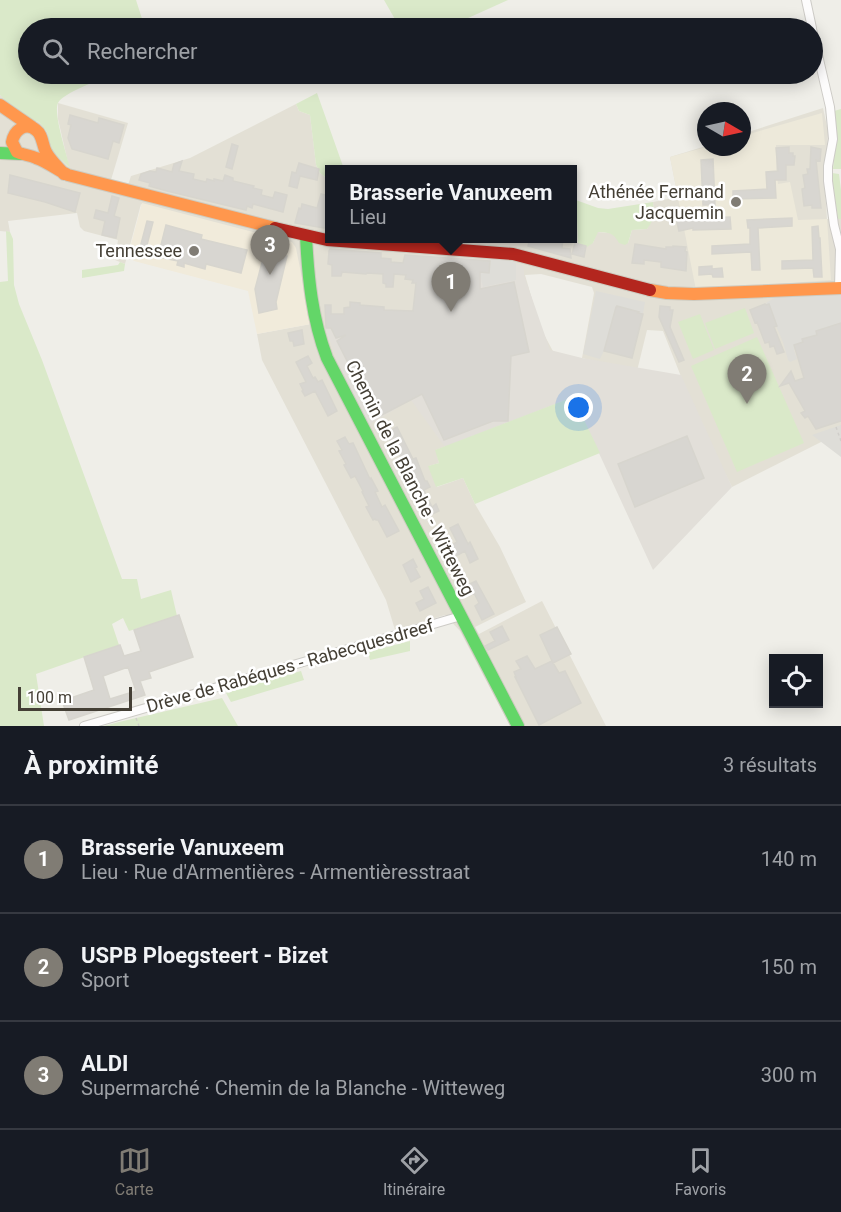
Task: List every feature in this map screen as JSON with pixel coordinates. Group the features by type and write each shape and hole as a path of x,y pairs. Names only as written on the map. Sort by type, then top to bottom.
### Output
{"main road":[{"path":"1,106 39,132 47,155 64,174"},
{"path":"1,106 12,124 15,149 25,155 37,151 41,141"},
{"path":"0,146 21,127 32,127"},
{"path":"0,153 25,155 39,159 64,174 81,179 325,239"},
{"name":"Chemin de la Blanche - Witteweg","path":"306,236 310,285 318,328 326,353 518,726"},
{"path":"367,243 513,254 642,289 667,293 840,288"}],"street":[{"path":"806,0 810,18"},
{"path":"823,77 830,107 833,139 828,165 828,181 840,249 840,288"},
{"name":"Drève de Rabéques - Rabecquesdreef","path":"84,726 461,616"}],"path":[{"path":"836,428 841,441"}],"shaded area":[{"path":"0,95 32,120 39,122 47,132 55,154 69,167 58,119 58,103 128,123 111,180 128,185 131,176 190,158 296,104 299,111 310,115 316,165 325,177 325,243 577,243 577,220 578,244 593,243 597,232 610,233 628,243 632,230 647,229 654,214 653,202 678,197 670,157 697,149 697,156 751,156 751,131 823,108 828,131 824,175 827,219 841,219 841,436 827,439 732,487 699,422 663,331 647,330 637,371 582,358 594,293 592,287 541,274 525,275 540,327 573,397 436,450 439,463 429,466 437,487 463,478 526,602 475,627 479,634 542,601 606,726 510,726 460,631 445,615 395,630 386,600 262,360 257,334 311,324 141,204 125,264 115,260 118,240 84,231 80,227 77,213 8,221 10,232 0,231"},
{"name":"Athénée Fernand Jacquemin","path":"822,113 825,145 776,145 776,169 778,184 790,182 798,220 827,219 831,280 696,290 670,157 697,150 697,156 751,156 751,133"},
{"path":"142,203 292,242 296,248 311,324 257,334 248,291 134,261 128,255"},
{"path":"424,255 478,259 478,273 492,272 492,260 524,266 524,275 550,350 582,358 681,375 732,487 653,570 573,397 445,447 411,400 367,426 325,328 347,327 348,307 414,311"},
{"path":"491,258 516,262 516,280 483,287 480,274 490,268"},
{"path":"596,291 645,302 643,314 616,307 600,359 583,354"},
{"path":"781,294 841,295 841,325 840,323 816,331 818,337 794,345 797,359 790,362 766,303"},
{"path":"841,425 841,457 812,435"}],"green space":[{"path":"0,0 136,0 142,18 18,18 18,84 90,84 74,91 58,103 59,125 70,168 55,154 47,132 39,122 11,106 0,95"},
{"path":"384,0 508,0 468,18 394,18"},
{"path":"317,93 343,165 325,165 325,177 316,165 310,115 299,111 296,104"},
{"path":"841,109 841,169 833,169 836,138 834,111"},
{"path":"832,173 839,174 841,219 835,219"},
{"path":"577,200 608,209 653,202 653,216 647,229 632,230 628,243 625,245 619,243 610,234 598,232 593,243 587,247 578,244"},
{"path":"6,231 10,232 13,239 14,285 19,304 42,360 122,579 137,579 141,599 171,590 177,616 129,631 123,618 112,624 119,645 36,674 44,726 0,726 0,282 8,281"},
{"path":"120,262 125,264 124,271 82,278 82,270 118,265"},
{"path":"745,308 754,333 715,349 705,323"},
{"path":"700,314 714,350 693,359 678,322"},
{"path":"757,337 804,443 737,472 691,366"},
{"path":"573,397 600,453 475,504 463,478 436,487 428,466 439,463 435,450"},
{"path":"410,641 410,651 370,660 368,652"},
{"path":"301,671 304,680 231,702 226,693"},
{"path":"222,698 238,726 104,726 119,722"}],"building":[{"path":"70,115 98,123 99,118 124,125 119,143 113,141 108,159 72,149 68,138 71,125 68,124"},
{"path":"232,144 238,146 232,169 226,167"},
{"path":"789,147 789,153 795,156 794,165 786,165 786,180 775,180 776,198 733,199 733,191 767,189 766,172 778,171 776,148"},
{"path":"811,147 821,149 820,161 816,160 821,208 812,208 812,205 804,206 803,175 808,174 807,169 810,169"},
{"path":"713,159 715,205 703,205 701,160"},
{"path":"182,161 179,171 194,174 193,179 206,182 207,179 223,181 225,175 233,178 233,181 262,190 261,195 273,198 275,192 287,195 283,212 253,204 252,208 247,206 246,210 149,186 150,183 139,180 141,174 156,172 157,168 172,172 174,164"},
{"path":"299,163 319,169 317,180 300,176 297,188 289,186 292,172 296,173"},
{"path":"10,175 80,193 75,212 8,193"},
{"path":"321,194 325,195 325,228 295,223 302,204 317,208"},
{"path":"112,196 119,198 114,216 120,218 116,238 102,235 105,221 94,218 96,210 108,213"},
{"path":"682,217 683,219 730,217 731,229 693,230 693,228 679,231 676,218"},
{"path":"792,218 792,226 758,228 760,270 752,270 751,252 712,254 712,246 750,244 750,228 748,228 747,220"},
{"path":"147,221 153,222 146,249 140,248"},
{"name":"Tennessee","path":"166,225 202,235 201,239 247,250 241,273 206,264 205,269 184,263 184,267 177,265 178,261 158,257"},
{"path":"818,226 822,277 814,277 813,268 782,269 782,261 813,260 812,227"},
{"path":"529,243 562,243 562,248 570,249 571,258 528,246"},
{"path":"575,243 586,246 584,257 572,254"},
{"path":"635,244 666,249 666,247 673,246 686,247 686,271 661,267 661,262 644,260 644,264 632,263"},
{"path":"330,249 381,253 381,258 403,263 405,255 490,261 489,273 480,272 480,289 514,282 529,352 511,356 508,421 493,421 444,440 422,394 376,418 337,341 346,335 336,338 331,328 326,328 325,305 331,305 331,314 344,314 344,308 350,307 350,302 384,307 384,310 413,311 416,283 405,279 406,275 394,274 393,287 386,287 383,283 383,274 342,272 341,276 332,276 332,265 328,264"},
{"path":"265,251 287,256 276,302 277,309 259,313 255,289"},
{"path":"712,266 712,269 722,268 723,277 713,277 712,274 699,275 699,267"},
{"path":"769,304 777,326 774,327 784,352 777,354 774,346 770,347 769,342 765,343 757,322 755,323 750,310"},
{"path":"617,306 643,314 632,358 604,351"},
{"path":"660,306 670,307 670,310 673,310 670,327 684,360 679,362 659,317"},
{"path":"841,323 841,421 816,429 808,416 805,418 801,413 805,411 789,383 780,386 791,371 795,381 804,378 794,345 803,342 802,339 817,335 816,331"},
{"path":"302,330 304,344 294,346 288,333"},
{"path":"308,356 312,363 307,366 313,378 315,377 318,382 322,380 337,411 328,416 315,391 305,396 302,391 300,384 306,382 296,362"},
{"path":"397,427 430,487 424,490 432,507 436,504 439,511 424,518 416,500 420,498 409,472 406,473 396,444 392,446 387,432"},
{"path":"687,436 704,478 635,507 618,464"},
{"path":"345,437 349,444 353,443 378,491 375,492 382,507 385,505 399,531 387,537 378,520 373,520 366,507 369,506 355,476 351,478 344,465 346,464 339,451 342,450 337,441"},
{"path":"458,524 478,559 470,563 465,551 452,558 447,548 457,542 450,528"},
{"path":"413,559 420,577 411,582 403,565"},
{"path":"476,581 494,614 482,620 475,606 479,603 474,593 468,596 463,587"},
{"path":"428,587 436,603 420,611 416,603 424,599 420,591"},
{"path":"179,615 193,657 149,672 151,678 140,681 145,695 69,720 62,701 94,690 84,657 120,645 124,656 141,651 134,630","holes":["128,667 136,691 110,699 103,676"]},
{"path":"502,626 509,640 488,650 485,646 495,641 490,632"},
{"path":"557,627 571,654 553,663 540,635"},
{"path":"527,656 535,669 552,661 559,673 565,671 581,703 539,725 514,672 521,669 516,661"}],"traffic: fast":[{"path":"0,153 21,154"},
{"path":"306,236 312,298 327,358 518,726"}],"traffic: slow":[{"path":"0,105 32,127"},
{"path":"64,174 62,171 52,161 41,137 32,127 21,128 15,134 12,142 17,152 40,160 48,164 60,171 64,173 68,175 275,228"},
{"path":"650,290 694,294 841,288"}],"traffic: jam":[{"path":"275,228 325,240"},
{"path":"367,243 513,254 650,290"}],"place":[{"name":"Athénée Fernand Jacquemin","path":"736,202"},
{"name":"Tennessee","path":"194,251"},
{"name":"ALDI","path":"270,275"},
{"name":"Brasserie Vanuxeem","path":"451,312"},
{"name":"USPB Ploegsteert - Bizet","path":"747,404"}]}
